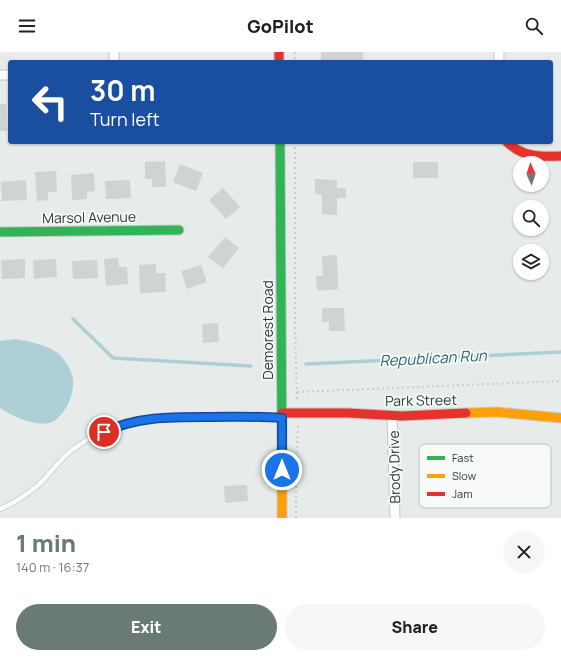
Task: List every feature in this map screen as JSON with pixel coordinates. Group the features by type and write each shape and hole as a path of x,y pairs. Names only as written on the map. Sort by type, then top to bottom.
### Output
{"street":[{"name":"Demorest Road","path":"280,144 282,518"},
{"path":"509,144 512,148 532,157 561,156"},
{"name":"Marsol Avenue","path":"0,232 179,230"},
{"name":"Park Street","path":"282,415 298,413 392,416 496,412 561,418"},
{"name":"Brody Drive","path":"392,416 395,518"}],"lane":[{"path":"0,509 8,506 36,487 71,451 92,437 115,426 141,419 168,417 282,415"}],"path":[{"path":"296,144 295,326 298,413 296,518"},
{"path":"281,394 297,392 561,381"}],"water":[{"path":"16,339 39,344 55,351 63,358 71,372 73,388 65,410 60,416 49,423 43,424 29,422 0,408 0,341"}],"building":[{"path":"321,52 363,52 363,60 321,60"},
{"path":"0,104 6,104 7,131 0,131"},
{"path":"165,161 166,187 152,187 152,179 145,179 145,162"},
{"path":"413,162 438,162 438,178 413,178"},
{"path":"180,164 203,173 196,191 173,182"},
{"path":"56,171 57,192 48,192 48,200 37,201 35,172"},
{"path":"94,173 95,191 87,192 87,199 72,200 71,175"},
{"path":"315,179 337,180 337,188 346,188 346,198 337,198 337,215 322,214 322,195 315,194"},
{"path":"26,180 27,200 2,201 1,182"},
{"path":"130,180 131,198 106,199 105,181"},
{"path":"223,188 240,207 226,219 209,200"},
{"path":"225,237 239,248 223,268 208,257"},
{"path":"337,255 338,289 317,291 316,276 323,276 322,256"},
{"path":"118,258 119,267 127,267 128,284 106,286 104,259"},
{"path":"25,259 25,278 2,279 1,260"},
{"path":"56,259 57,277 34,279 33,260"},
{"path":"97,260 98,278 73,279 72,261"},
{"path":"156,264 156,273 165,273 166,292 140,293 139,265"},
{"path":"201,265 207,282 187,289 181,271"},
{"path":"322,308 344,308 345,331 329,331 329,322 322,322"},
{"path":"218,323 219,342 203,343 202,324"},
{"path":"247,485 248,501 225,503 224,486"}],"waterway":[{"name":"Republican Run","path":"73,319 113,358 251,366"},
{"name":"Republican Run","path":"306,364 561,352"}],"traffic: fast":[{"path":"280,144 282,450"},
{"path":"0,232 179,230"}],"traffic: slow":[{"path":"466,413 496,412 561,418"},
{"path":"282,450 282,518"}],"traffic: jam":[{"path":"279,52 279,60"},
{"path":"509,144 519,151 532,155 561,156"},
{"path":"282,413 348,413 402,416 466,413"}],"route":[{"path":"104,432 115,426 141,419 168,417 282,418 282,470"}]}
